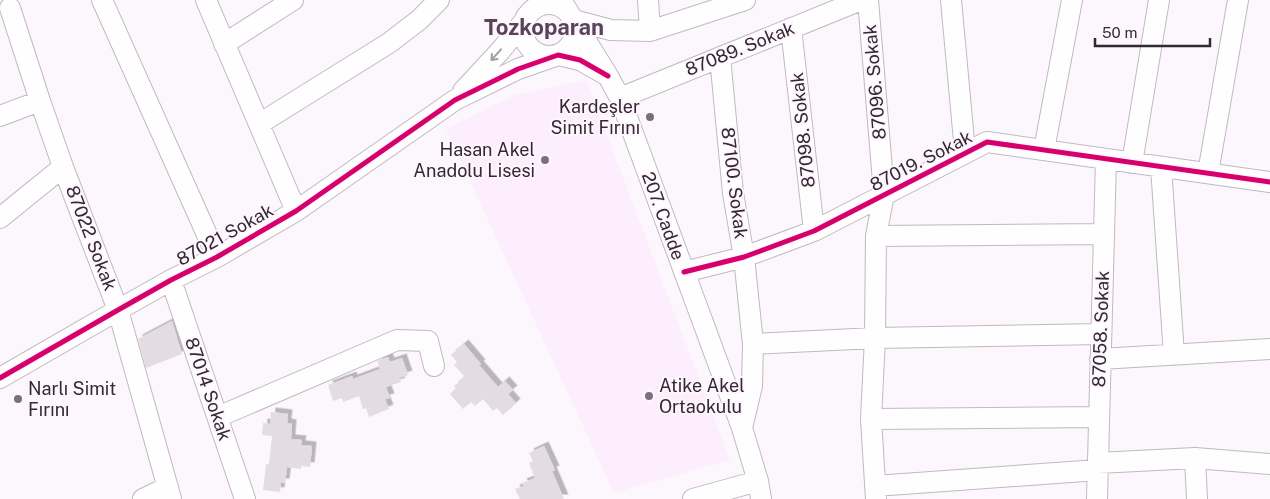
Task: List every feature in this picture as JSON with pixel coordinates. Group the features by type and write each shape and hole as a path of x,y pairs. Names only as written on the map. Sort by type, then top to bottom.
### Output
{"street":[{"path":"102,0 217,257"},
{"path":"206,0 296,211"},
{"path":"224,44 293,0"},
{"path":"259,124 389,43 419,20 439,0"},
{"path":"532,0 523,28 527,45 541,55 549,57 558,55 580,60 608,76"},
{"path":"455,100 518,69 565,51 575,37 575,28 573,20 561,0"},
{"path":"648,0 650,31"},
{"path":"455,100 536,8 545,5 562,7 573,20 612,30 650,31 713,5 745,0"},
{"name":"87089. Sokak","path":"620,98 861,0"},
{"name":"87096. Sokak","path":"868,0 884,194 876,236 875,338 871,419 875,492"},
{"path":"951,0 965,152"},
{"path":"1044,150 1072,0"},
{"path":"1132,163 1159,0"},
{"path":"1208,173 1238,0"},
{"name":"87022 Sokak","path":"10,6 40,101 118,310 170,493"},
{"name":"207. Cadde","path":"573,20 620,98 742,428 760,490"},
{"name":"87098. Sokak","path":"792,28 814,231"},
{"name":"87100. Sokak","path":"720,58 733,193 744,257 753,344 752,386 742,428"},
{"name":"87021 Sokak","path":"0,378 296,211 455,100"},
{"path":"0,116 40,101"},
{"name":"87019. Sokak","path":"684,272 744,257 814,231 987,142 1270,182"},
{"name":"87058. Sokak","path":"1097,499 1106,159"},
{"path":"0,218 64,167"},
{"path":"1161,167 1174,355"},
{"path":"876,236 1104,234"},
{"name":"87014 Sokak","path":"171,280 245,499"},
{"path":"753,344 875,338 1101,334"},
{"path":"217,416 397,340 428,341 434,366"},
{"path":"1100,359 1270,349"},
{"path":"871,419 1099,417"},
{"path":"1195,458 1197,499"},
{"path":"875,492 1098,466 1195,458 1270,464"},
{"path":"693,499 760,490"},
{"path":"143,499 170,493"}],"shaded area":[{"path":"586,80 730,460 614,493 446,129 515,95"}],"building":[{"path":"172,321 182,354 146,368 138,339"},
{"path":"464,344 498,387 505,381 513,390 508,394 516,403 503,415 497,408 493,411 483,399 475,406 471,402 463,409 450,394 456,388 454,386 465,377 454,365 457,362 451,355"},
{"path":"388,357 390,362 402,358 408,375 399,378 401,382 386,387 390,398 385,399 389,409 369,417 366,408 363,409 359,396 343,402 342,398 333,401 328,385 352,376 353,379 380,369 377,361"},
{"path":"271,412 288,414 287,423 292,424 291,439 302,440 301,445 312,446 310,467 301,466 301,469 287,467 285,483 281,483 280,492 263,490 266,464 269,464 272,436 262,435 263,423 270,424"},
{"path":"544,446 555,470 552,471 564,499 520,499 515,489 524,486 522,483 535,478 529,463 533,461 529,453"}],"cycle path":[{"path":"0,378 296,211 455,100 518,69 558,55 580,60 608,76"},
{"path":"684,272 744,257 814,231 987,142 1270,182"}],"place":[{"name":"Kardeşler Simit Fırını","path":"650,117"},
{"name":"Hasan Akel Anadolu Lisesi","path":"545,160"},
{"name":"Atike Akel Ortaokulu","path":"649,396"},
{"name":"Narlı Simit Fırını","path":"18,399"}],"district":[{"name":"Tozkoparan","path":"544,27"}]}
